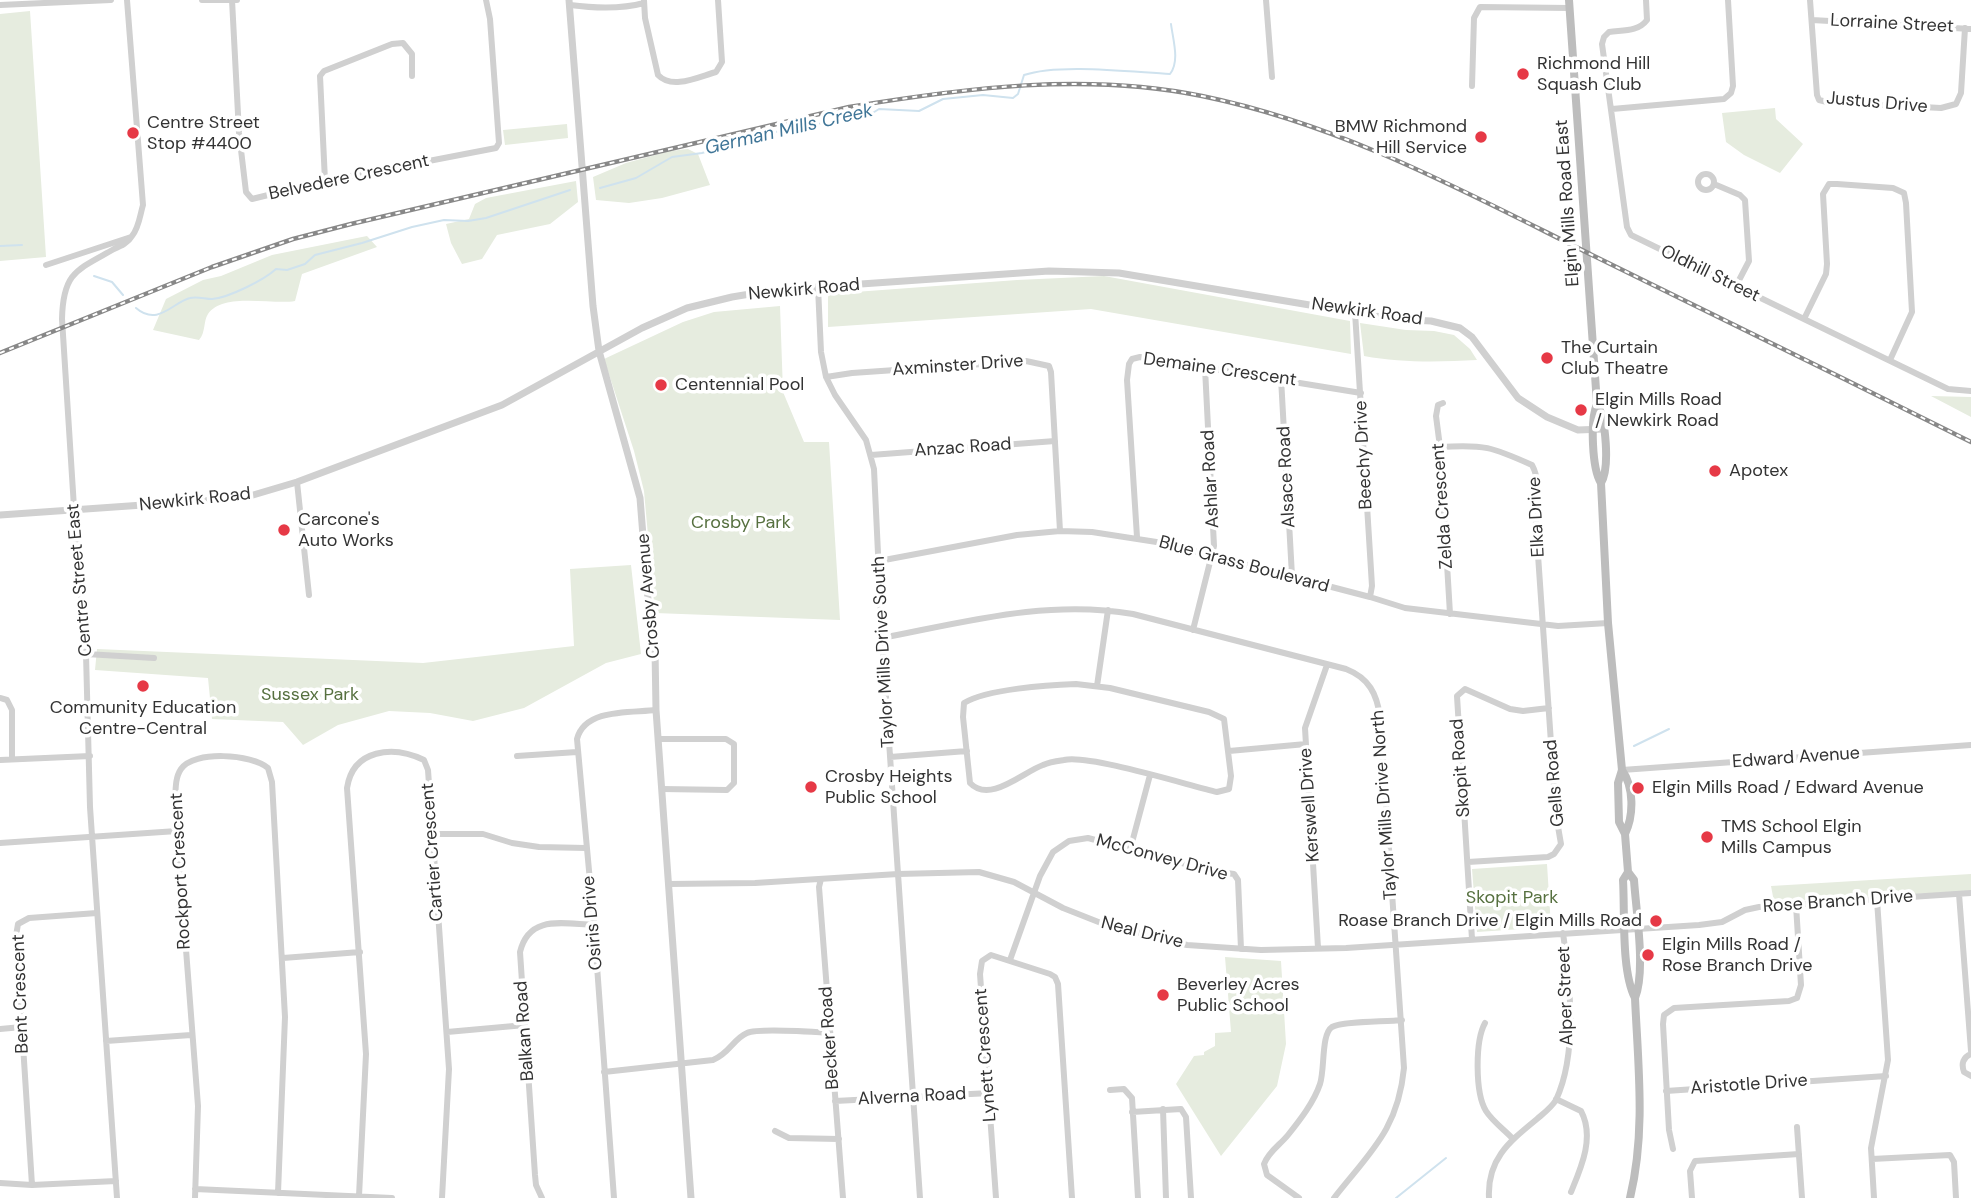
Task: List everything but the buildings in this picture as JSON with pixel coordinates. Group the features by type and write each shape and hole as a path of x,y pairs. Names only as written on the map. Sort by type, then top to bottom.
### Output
{"main road":[{"name":"Elgin Mills Road East","path":"1570,4 1597,404 1603,417 1604,429 1606,473 1601,484"},
{"name":"Elgin Mills Road East","path":"1597,404 1593,415 1593,428 1597,474 1601,484 1608,623 1622,771 1618,783 1619,822 1625,834 1628,872 1634,880 1640,985 1635,998 1640,1129 1638,1163 1630,1198"},
{"name":"Elgin Mills Road East","path":"1628,872 1623,880 1625,930 1629,986 1635,998"}],"street":[{"path":"0,5 111,0"},
{"path":"46,265 132,236 143,205 127,0"},
{"path":"202,0 234,0"},
{"name":"Belvedere Crescent","path":"234,0 239,133 246,192 252,199 326,181 496,148 499,143 490,19 486,0"},
{"path":"570,3 583,0"},
{"path":"570,3 586,8 609,3 634,6 642,1 658,75 673,83 716,72 722,62 718,0"},
{"path":"1266,0 1272,77"},
{"name":"Oldhill Street","path":"1646,0 1647,20 1643,26 1609,32 1602,44 1627,227 1631,234 1948,389 1971,391"},
{"path":"1612,109 1724,99 1731,93 1733,86 1728,0"},
{"name":"Justus Drive","path":"1811,0 1819,100 1941,108 1956,104 1961,93 1968,28"},
{"name":"Crosby Avenue","path":"570,3 593,306 599,351 640,498 654,649 656,710 691,1198"},
{"path":"1472,86 1474,18 1480,7 1570,4"},
{"name":"Lorraine Street","path":"1812,20 1968,28"},
{"path":"326,181 320,76 324,71 392,44 403,43 412,54 412,76"},
{"path":"1714,184 1740,195 1745,200 1749,261 1736,286"},
{"path":"1804,319 1826,274 1828,264 1823,194 1825,189 1829,184 1837,184 1893,188 1901,191 1906,203 1912,312 1890,360"},
{"name":"Centre Street East","path":"117,1198 92,836 86,654 65,383 63,300 69,281 83,265 125,243 132,236"},
{"name":"Newkirk Road","path":"0,515 243,498 297,482 504,404 599,351 687,308 732,296 774,290 1049,271 1119,273 1354,313 1432,321 1461,328 1479,344 1518,398 1547,418 1578,430 1604,429"},
{"name":"Taylor Mills Drive South","path":"818,287 821,352 826,377 835,396 866,440 871,455 876,495 882,638 920,1198"},
{"name":"Beechy Drive","path":"1354,313 1372,586 1370,597"},
{"name":"Demaine Crescent","path":"1137,537 1127,380 1132,359 1140,356 1361,393"},
{"name":"Axminster Drive","path":"826,377 1026,361 1049,366 1060,531"},
{"name":"Ashlar Road","path":"1193,630 1212,557 1214,518 1205,368"},
{"name":"Alsace Road","path":"1281,378 1292,576"},
{"name":"Zelda Crescent","path":"1443,403 1438,405 1436,416 1450,614"},
{"name":"Anzac Road","path":"871,455 1055,441"},
{"name":"Elka Drive","path":"1440,447 1484,446 1508,453 1532,465 1538,484 1535,513 1543,624"},
{"path":"297,482 309,595"},
{"name":"Blue Grass Boulevard","path":"879,561 996,539 1060,531 1137,537 1405,608 1543,624 1608,623"},
{"name":"Taylor Mills Drive North","path":"882,638 1035,610 1108,610 1355,673 1372,687 1380,717 1404,1068 1395,1114 1380,1142 1334,1198"},
{"path":"1097,686 1108,610"},
{"name":"Gells Road","path":"1468,862 1548,857 1560,847 1543,624"},
{"path":"86,654 154,658"},
{"name":"Kerswell Drive","path":"1318,948 1305,728 1308,713 1327,665"},
{"path":"1056,685 1097,686 1221,717 1226,724 1229,751 1231,776 1227,792 1217,792 1094,761 1069,759 1045,764 996,788 978,789 970,783 964,704 972,699 1056,685"},
{"name":"Skopit Road","path":"1472,939 1457,696 1465,689 1510,709 1523,711 1549,708"},
{"path":"0,698 7,700 12,710 12,759"},
{"name":"Osiris Drive","path":"614,1198 594,925 577,752 582,726 594,718 656,710"},
{"path":"659,739 726,739 734,744 735,752 734,783 727,790 662,789"},
{"path":"1229,751 1306,744"},
{"name":"Edward Avenue","path":"1622,771 1971,745"},
{"path":"890,757 967,751"},
{"path":"517,756 577,752"},
{"name":"Cartier Crescent","path":"359,1196 366,1065 348,788 352,771 360,760 368,756 394,753 424,760 428,771 449,1069 442,1198"},
{"path":"0,760 90,755"},
{"name":"Rockport Crescent","path":"195,1198 199,1130 177,831 176,778 187,762 205,757 235,757 257,761 268,768 271,782 285,1049 278,1193"},
{"path":"1130,850 1150,775"},
{"path":"0,843 177,831"},
{"path":"432,834 484,834 512,843 539,847 586,848"},
{"name":"McConvey Drive","path":"1010,960 1053,852 1069,841 1088,838 1234,874 1238,880 1241,949"},
{"name":"Neal Drive","path":"669,884 979,872 1000,876 1063,908 1101,923 1174,942 1241,949 1396,945 1625,930"},
{"name":"Becker Road","path":"821,879 819,887 843,1198"},
{"name":"Rose Branch Drive","path":"1625,930 1722,922 1753,908 1971,893"},
{"path":"1959,894 1971,1053 1962,1064 1964,1072 1971,1076"},
{"path":"1874,1198 1872,1138 1888,1053 1877,900"},
{"name":"Aristotle Drive","path":"1796,905 1801,985 1797,998 1789,1001 1670,1009 1663,1019 1667,1091 1885,1076"},
{"name":"Bent Crescent","path":"32,1185 15,945 19,924 29,918 97,914"},
{"name":"Balkan Road","path":"542,1198 535,1175 520,952 526,935 542,924 594,925"},
{"name":"Alper Street","path":"1489,1198 1491,1170 1497,1158 1514,1139 1549,1109 1556,1099 1565,1072 1570,1026 1563,933"},
{"path":"282,958 360,952"},
{"name":"Lynett Crescent","path":"996,1198 980,966 987,956 992,955 1050,974 1058,984 1072,1198"},
{"path":"1299,1198 1267,1175 1264,1164 1270,1153 1288,1136 1314,1098 1320,1084 1325,1056 1324,1038 1328,1030 1339,1024 1402,1020"},
{"path":"1485,1023 1479,1034 1478,1048 1483,1104 1490,1117 1514,1139"},
{"path":"447,1032 525,1025"},
{"path":"0,1030 22,1027"},
{"path":"604,1072 713,1060 721,1057 740,1037 752,1031 830,1033"},
{"path":"106,1041 191,1035"},
{"path":"1110,1090 1124,1089 1130,1094 1138,1198"},
{"path":"1667,1091 1674,1149"},
{"name":"Alverna Road","path":"835,1101 990,1093"},
{"path":"1556,1099 1581,1111 1585,1124 1586,1154 1571,1192"},
{"path":"1163,1109 1166,1198"},
{"path":"1132,1112 1181,1109 1186,1117 1191,1198"},
{"path":"1797,1127 1802,1198"},
{"path":"775,1131 789,1138 839,1139"},
{"path":"1692,1198 1690,1171 1695,1161 1799,1154"},
{"path":"1872,1159 1950,1155 1954,1162 1956,1198"},
{"path":"0,1183 32,1185 116,1181"},
{"path":"195,1189 392,1198"}],"green space":[{"path":"30,11 46,257 0,261 0,14"},
{"path":"1775,108 1776,119 1803,144 1780,173 1744,155 1726,142 1722,113"},
{"path":"567,124 568,138 505,145 503,130"},
{"path":"688,149 698,154 710,185 662,198 629,203 596,200 593,177 626,163"},
{"path":"576,181 578,202 550,224 497,235 482,259 462,264 451,243 446,224 469,219 475,204 486,198"},
{"path":"367,236 377,247 302,274 295,301 236,301 215,307 205,320 203,334 199,340 153,330 166,299 203,280 221,276 272,255"},
{"path":"1104,276 1350,321 1351,354 1091,309 828,327 828,294"},
{"name":"Crosby Park","path":"780,306 783,392 804,442 829,442 840,620 655,613 644,491 604,359 683,322 714,312"},
{"path":"1360,323 1454,335 1470,349 1477,360 1420,361 1364,356"},
{"path":"1931,396 1971,397 1971,417"},
{"name":"Sussex Park","path":"631,565 641,654 606,663 524,708 473,721 430,713 389,711 338,725 303,745 283,722 212,719 208,678 95,670 97,649 423,663 574,646 570,569"},
{"name":"Skopit Park","path":"1547,864 1551,927 1477,932 1472,869"},
{"path":"1971,874 1971,891 1774,902 1771,886"},
{"path":"1225,957 1281,961 1286,1044 1277,1086 1221,1156 1176,1084 1194,1056 1204,1055 1204,1052 1215,1046 1215,1033 1231,1032"}],"waterway":[{"name":"German Mills Creek","path":"600,188 636,178 672,157 702,153 808,123 827,124 871,114 879,109 919,111 943,99 983,95 1013,98 1018,94 1024,75 1039,71 1096,69 1170,74 1175,63 1171,24"},
{"name":"German Mills Creek","path":"136,308 151,315 165,312 190,298 219,298 246,288 276,269 287,270 305,264 315,255 444,220 468,221 486,218 570,190"},
{"name":"German Mills Creek","path":"0,246 22,245"},
{"name":"German Mills Creek","path":"94,276 112,282 123,295"},
{"path":"1634,746 1669,729"},
{"path":"1396,1198 1446,1158"}],"railway":[{"path":"0,353 212,267 293,239 351,224 849,107 1026,85 1114,85 1202,96 1305,124 1354,142 1450,185 1971,442"}],"place":[{"name":"Richmond Hill Squash Club","path":"1523,74"},
{"name":"Centre Street Stop #4400","path":"133,133"},
{"name":"BMW Richmond Hill Service","path":"1481,137"},
{"name":"The Curtain Club Theatre","path":"1547,358"},
{"name":"Centennial Pool","path":"661,385"},
{"name":"Elgin Mills Road / Newkirk Road","path":"1581,410"},
{"name":"Apotex","path":"1715,471"},
{"name":"Carcone's Auto Works","path":"284,530"},
{"name":"Community Education Centre-Central","path":"143,686"},
{"name":"Crosby Heights Public School","path":"811,787"},
{"name":"Elgin Mills Road / Edward Avenue","path":"1638,788"},
{"name":"TMS School Elgin Mills Campus","path":"1707,837"},
{"name":"Roase Branch Drive / Elgin Mills Road","path":"1656,921"},
{"name":"Elgin Mills Road / Rose Branch Drive","path":"1648,955"},
{"name":"Beverley Acres Public School","path":"1163,995"}]}
